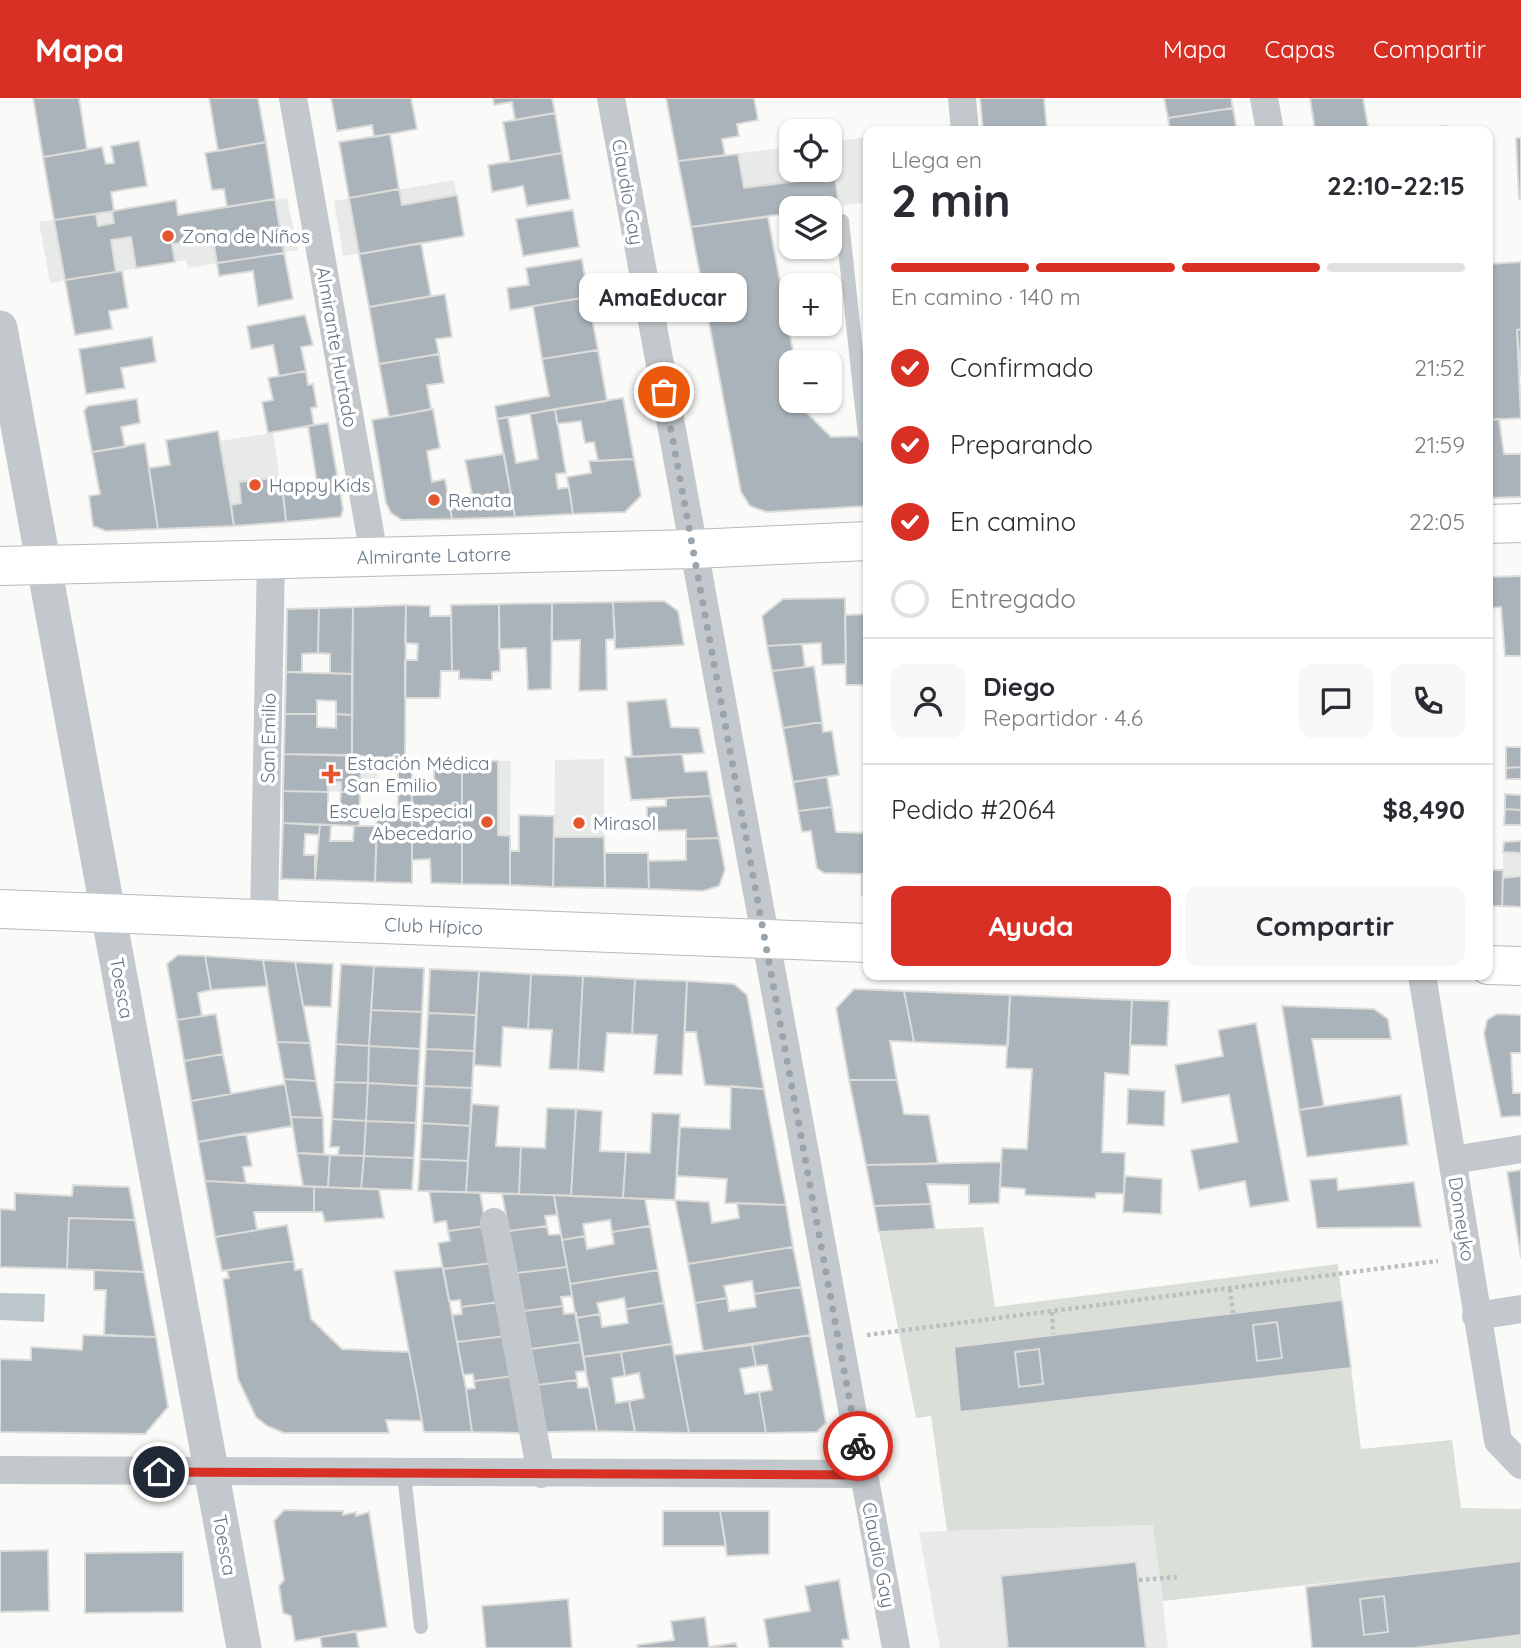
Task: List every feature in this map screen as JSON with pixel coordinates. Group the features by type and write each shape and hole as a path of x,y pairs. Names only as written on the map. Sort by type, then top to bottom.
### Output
{"main road":[{"path":"1493,524 1521,523"},
{"name":"Almirante Latorre","path":"0,566 693,549 863,541"},
{"name":"Club Hípico","path":"0,909 863,943"},
{"path":"1493,964 1521,966"}],"street":[{"name":"Almirante Hurtado","path":"293,98 374,555"},
{"name":"Claudio Gay","path":"611,98 897,1648"},
{"path":"962,98 965,126"},
{"path":"1264,98 1269,126"},
{"name":"Toesca","path":"0,328 244,1648"},
{"name":"San Emilio","path":"264,918 271,558"},
{"name":"Domeyko","path":"1423,980 1498,1441 1517,1462"},
{"path":"1453,1160 1521,1149"},
{"path":"494,1222 541,1474"},
{"path":"1476,1315 1521,1309"},
{"path":"0,1470 864,1475"}],"lane":[{"path":"842,221 863,417"},
{"path":"404,1474 421,1627"}],"path":[{"path":"899,1331 1426,1263"},
{"path":"1230,1289 1233,1313"},
{"path":"1052,1312 1053,1334"},
{"path":"1139,1580 1177,1577"}],"shaded area":[{"path":"863,138 863,203 842,206 842,196 779,196 779,215 691,227 678,161 779,148 779,182 842,182 842,140"},
{"name":"Zona de Niños","path":"454,180 464,237 343,256 334,201"},
{"name":"Zona de Niños","path":"287,198 298,250 188,268 186,260 50,283 39,222 175,201 178,215"},
{"name":"Happy Kids","path":"273,433 286,522 234,526 219,441"},
{"name":"Estación Médica San Emilio","path":"285,755 378,757 377,792 284,791"},
{"name":"Mirasol","path":"604,759 604,887 554,887 555,760"},
{"name":"Escuela Especial Abecedario","path":"463,761 511,761 509,886 464,883"},
{"path":"1503,852 1521,853 1521,907 1493,906 1493,870 1503,870"},
{"path":"983,1227 995,1307 1338,1264 1342,1300 954,1347 961,1412 1351,1368 1361,1449 1452,1440 1461,1508 1521,1509 1521,1561 1163,1601 1153,1525 947,1531 931,1416 916,1418 879,1232"},
{"path":"0,1293 45,1294 44,1322 0,1320"},
{"path":"1154,1525 1168,1648 940,1648 919,1532"},
{"path":"1521,1635 1521,1648 1414,1648"}],"building":[{"path":"33,98 79,98 87,150 43,157"},
{"path":"209,98 258,98 266,142 218,151"},
{"path":"331,98 411,98 417,129 374,137 372,125 337,131"},
{"path":"493,98 552,98 555,113 515,120 512,102 494,105"},
{"path":"666,98 754,98 758,120 737,124 739,136 722,139 725,155 678,161"},
{"path":"980,98 1044,98 1047,126 983,126"},
{"path":"1164,98 1231,98 1233,108 1168,118"},
{"path":"1310,98 1363,98 1368,126 1314,126"},
{"path":"1233,108 1236,126 1169,126 1168,118"},
{"path":"555,113 562,153 510,162 503,122"},
{"path":"390,134 399,189 349,198 339,142"},
{"path":"1516,138 1521,138 1521,199 1519,199"},
{"path":"139,141 147,186 111,192 114,211 54,220 43,157 102,147 106,164 114,163 111,146"},
{"path":"266,142 275,199 227,207 224,189 212,190 205,153"},
{"path":"562,153 570,199 527,206 523,186 492,192 488,165"},
{"path":"738,154 744,188 790,182 836,182 838,196 779,196 779,215 691,227 678,161"},
{"name":"Zona de Niños","path":"399,189 402,205 457,195 464,236 359,254 349,198"},
{"name":"Zona de Niños","path":"275,199 284,253 217,263 213,238 172,244 175,262 136,268 131,237 111,240 116,272 65,280 54,220 96,214 98,226 114,223 112,211 176,200 178,215"},
{"path":"573,210 579,247 523,256 516,219"},
{"path":"768,217 779,276 779,336 790,336 793,350 779,350 779,413 807,413 831,437 863,436 863,506 767,512 750,506 741,492 691,227"},
{"path":"421,243 431,296 369,307 359,254"},
{"path":"284,253 293,299 258,306 253,271 219,276 217,263"},
{"path":"582,259 588,297 510,310 507,288 529,285 526,268"},
{"path":"1521,262 1521,329 1517,330 1521,418 1493,420 1493,264"},
{"path":"122,271 128,308 109,311 112,329 75,335 65,280"},
{"path":"445,294 452,337 436,339 439,354 379,364 369,307"},
{"path":"588,297 598,350 542,359 533,306"},
{"path":"305,315 313,345 301,347 306,371 279,376 273,345 251,349 247,326"},
{"path":"1521,329 1521,375 1517,330"},
{"path":"152,337 156,362 121,368 125,388 86,394 79,349"},
{"path":"598,350 607,401 497,419 495,406 549,396 542,359"},
{"path":"439,354 444,383 427,385 431,409 389,417 379,364"},
{"path":"306,371 308,385 313,384 317,407 311,408 314,425 268,433 262,402 273,400 268,378"},
{"path":"623,398 634,459 598,461 594,442 585,443 581,421 557,424 555,409"},
{"path":"137,399 140,423 121,427 125,447 92,452 84,411 88,406"},
{"path":"433,409 440,448 427,451 432,482 445,479 452,519 402,520 391,513 386,503 372,420"},
{"path":"555,409 566,473 556,474 558,489 569,487 573,514 515,517 497,419 508,417 516,463 538,459 530,414"},
{"path":"1499,419 1504,454 1521,454 1521,497 1493,498 1493,420"},
{"path":"328,423 343,509 341,517 286,522 283,492 318,489 308,426"},
{"path":"218,431 234,526 158,529 149,468 170,465 166,440"},
{"path":"145,443 158,529 106,531 93,526 89,496 100,494 92,452"},
{"path":"504,454 515,517 452,519 448,498 472,494 465,460"},
{"path":"634,459 641,496 625,512 573,514 567,477 591,473 589,461"},
{"path":"281,477 286,522 234,526 231,505 241,503 239,482"},
{"path":"1521,576 1521,656 1505,656 1501,607 1493,608 1493,577"},
{"path":"845,598 846,664 822,665 821,643 767,646 762,616 783,599"},
{"path":"664,601 678,611 684,645 615,649 613,602"},
{"path":"613,602 615,639 606,640 607,690 579,691 580,640 552,641 552,603"},
{"path":"552,603 551,689 528,690 526,648 499,649 499,604"},
{"path":"499,604 500,671 492,672 492,680 459,679 459,671 452,671 451,605"},
{"path":"406,605 405,761 352,755 353,607"},
{"path":"406,605 430,606 430,616 451,616 452,671 441,671 440,698 405,698 405,660 417,660 418,644 405,643"},
{"path":"353,607 352,674 330,673 330,654 318,653 319,608"},
{"path":"319,608 318,653 302,654 302,672 286,672 287,609"},
{"path":"863,614 863,685 846,685 845,615"},
{"path":"802,644 805,667 772,671 767,646"},
{"path":"814,666 822,722 783,728 772,671"},
{"path":"286,672 352,674 352,715 336,714 336,701 317,700 317,714 285,714"},
{"path":"666,699 671,727 699,728 704,753 632,757 627,702"},
{"path":"285,714 317,714 317,727 336,728 336,714 352,715 352,755 284,754"},
{"path":"822,722 823,732 832,731 839,775 793,782 783,728"},
{"path":"1506,747 1521,747 1521,767 1506,768"},
{"name":"Estación Médica San Emilio","path":"284,754 361,756 360,792 341,792 341,782 328,782 328,792 283,791"},
{"path":"682,754 685,772 707,771 711,796 631,800 625,757"},
{"name":"Escuela Especial Abecedario","path":"462,760 498,761 498,835 510,836 510,885 462,884"},
{"path":"462,760 462,884 431,883 430,859 412,860 412,795 434,794 434,761"},
{"path":"398,761 412,761 412,883 375,882 377,809 398,810"},
{"path":"1521,767 1521,779 1506,779 1506,768"},
{"path":"827,777 832,807 798,811 793,782"},
{"path":"283,791 328,792 328,803 340,803 341,792 360,792 359,826 283,823"},
{"path":"1505,794 1521,795 1521,810 1505,809"},
{"path":"711,796 719,838 686,839 686,830 647,831 647,807 666,806 666,798"},
{"path":"832,807 836,832 863,833 863,895 862,874 824,873 817,868 811,831 802,832 798,811"},
{"path":"1505,809 1521,810 1521,825 1504,825"},
{"path":"519,815 554,816 553,887 510,885 510,851 519,851"},
{"path":"283,823 320,825 319,835 305,834 304,855 315,855 315,880 281,879"},
{"path":"320,825 331,825 330,841 353,841 354,826 377,826 375,882 315,880"},
{"path":"554,837 604,837 605,888 553,887"},
{"path":"719,838 725,870 719,886 703,891 649,889 648,861 686,860 686,839"},
{"path":"1521,841 1521,853 1503,852 1504,842"},
{"path":"605,853 648,853 649,889 605,888"},
{"path":"1493,870 1503,870 1502,906 1493,906"},
{"path":"1521,876 1521,907 1502,906 1503,878"},
{"path":"178,955 205,956 211,990 198,993 202,1016 177,1020 167,964"},
{"path":"205,956 263,960 267,986 211,990"},
{"path":"263,960 295,962 310,1043 277,1042"},
{"path":"295,962 333,964 331,1007 303,1006"},
{"path":"341,964 374,966 369,1046 336,1044"},
{"path":"374,966 424,968 422,1012 371,1010"},
{"path":"430,969 479,971 476,1015 428,1013"},
{"path":"479,971 531,974 528,1029 503,1027 501,1067 474,1065"},
{"path":"531,974 583,976 578,1070 549,1069 552,1030 528,1029"},
{"path":"583,976 635,979 632,1034 607,1033 604,1072 578,1070"},
{"path":"635,979 687,981 682,1075 654,1074 657,1035 632,1034"},
{"path":"687,981 734,984 747,995 764,1089 705,1085 696,1032 685,1032"},
{"path":"854,989 904,991 914,1042 890,1041 897,1080 849,1080 836,1008"},
{"path":"904,991 1010,995 1008,1046 914,1042"},
{"path":"1010,995 1132,1000 1129,1075 1105,1073 1102,1152 1125,1153 1124,1194 1096,1193 1095,1198 1025,1195 1025,1189 1000,1187 1002,1148 1027,1149 1032,1069 1006,1068"},
{"path":"1132,1000 1169,1001 1167,1046 1130,1045"},
{"path":"1282,1006 1374,1009 1388,1019 1391,1039 1312,1039 1324,1106 1299,1110"},
{"path":"371,1010 422,1012 420,1049 369,1046"},
{"path":"428,1013 476,1015 474,1051 426,1049"},
{"path":"216,1014 223,1054 184,1061 177,1020"},
{"path":"1497,1014 1521,1015 1521,1053 1511,1053 1513,1093 1521,1093 1521,1116 1501,1117 1484,1034 1487,1020"},
{"path":"1256,1023 1289,1201 1250,1207 1245,1181 1199,1190 1191,1150 1238,1142 1229,1095 1182,1103 1175,1065 1223,1056 1218,1030"},
{"path":"277,1042 310,1043 316,1081 284,1079"},
{"path":"336,1044 369,1046 368,1083 334,1082"},
{"path":"369,1046 420,1049 418,1086 368,1083"},
{"path":"426,1049 474,1051 472,1088 424,1086"},
{"path":"223,1054 231,1094 191,1101 184,1061"},
{"path":"284,1079 316,1081 323,1118 291,1117"},
{"path":"849,1080 897,1080 904,1114 929,1115 938,1164 866,1165"},
{"path":"334,1082 368,1083 366,1121 332,1119"},
{"path":"368,1083 418,1086 416,1123 366,1121"},
{"path":"285,1084 292,1126 198,1142 191,1101"},
{"path":"424,1086 472,1088 470,1126 422,1123"},
{"path":"731,1086 764,1089 786,1205 725,1203 727,1179 677,1176 680,1127 730,1129"},
{"path":"1128,1089 1165,1091 1164,1126 1127,1124"},
{"path":"1401,1095 1408,1145 1307,1157 1299,1110"},
{"path":"472,1104 499,1106 496,1146 521,1147 519,1194 466,1192"},
{"path":"547,1108 576,1109 571,1196 519,1194 521,1147 545,1148"},
{"path":"576,1109 602,1111 600,1151 626,1152 623,1198 571,1196"},
{"path":"652,1113 680,1114 675,1200 623,1198 626,1152 650,1153"},
{"path":"291,1117 323,1118 324,1154 297,1153"},
{"path":"332,1119 366,1121 364,1156 338,1155 339,1147 330,1147"},
{"path":"366,1121 416,1123 414,1158 364,1156"},
{"path":"422,1123 470,1126 468,1161 420,1159"},
{"path":"246,1133 252,1166 243,1167 246,1183 205,1181 198,1142"},
{"path":"297,1153 330,1155 328,1187 303,1186"},
{"path":"330,1155 364,1156 361,1189 328,1187"},
{"path":"364,1156 414,1158 412,1190 361,1189"},
{"path":"420,1159 468,1161 466,1192 418,1191"},
{"path":"1001,1162 999,1203 969,1204 969,1185 927,1184 931,1204 874,1206 866,1165"},
{"path":"1521,1170 1521,1258 1507,1172"},
{"path":"1125,1176 1162,1179 1161,1214 1123,1212"},
{"path":"1337,1178 1338,1190 1414,1182 1421,1227 1317,1228 1310,1180"},
{"path":"205,1181 314,1187 314,1212 254,1212 257,1230 215,1237"},
{"path":"73,1185 129,1187 135,1220 69,1218 67,1269 0,1267 0,1209 15,1210 15,1193 72,1196"},
{"path":"314,1187 379,1189 384,1218 325,1222 322,1212 314,1212"},
{"path":"429,1191 480,1193 486,1226 448,1231 446,1221 434,1223"},
{"path":"502,1194 554,1195 557,1215 545,1216 547,1226 509,1231"},
{"path":"554,1195 645,1199 650,1226 612,1232 610,1220 583,1224 585,1236 562,1240"},
{"path":"675,1200 709,1202 712,1223 739,1218 737,1203 786,1205 793,1247 688,1264"},
{"path":"931,1204 935,1229 879,1232 874,1206"},
{"path":"69,1218 135,1220 144,1272 67,1269"},
{"path":"287,1225 294,1261 222,1271 215,1237"},
{"path":"486,1226 493,1263 443,1269 438,1243 450,1241 448,1231"},
{"path":"547,1226 549,1235 561,1234 567,1267 517,1273 509,1231"},
{"path":"650,1226 658,1270 570,1284 562,1240 585,1236 587,1249 614,1244 612,1232"},
{"path":"793,1247 801,1287 754,1294 752,1281 724,1286 727,1298 695,1303 688,1264"},
{"path":"294,1261 295,1270 302,1269 311,1319 342,1349 409,1352 422,1421 386,1420 389,1433 284,1433 267,1426 256,1417 238,1379 223,1279 229,1278 227,1270"},
{"path":"493,1263 500,1302 461,1307 460,1300 449,1301 443,1269"},
{"path":"443,1267 472,1432 424,1432 394,1271"},
{"path":"567,1267 572,1296 561,1297 563,1306 524,1311 517,1273"},
{"path":"94,1270 144,1272 156,1337 104,1335 106,1290 94,1290"},
{"path":"658,1270 664,1303 626,1309 624,1298 597,1303 600,1314 576,1318 570,1284"},
{"path":"801,1287 810,1335 703,1351 695,1303 727,1298 729,1311 756,1307 754,1294"},
{"path":"1342,1300 1351,1368 960,1412 954,1347"},
{"path":"500,1302 506,1336 457,1342 452,1315 462,1314 461,1307"},
{"path":"664,1303 672,1344 583,1357 576,1318 600,1314 602,1327 628,1323 626,1309"},
{"path":"563,1306 564,1314 576,1313 581,1342 531,1349 524,1311"},
{"path":"1277,1322 1282,1358 1257,1361 1253,1325"},
{"path":"83,1335 156,1337 168,1407 145,1434 0,1432 0,1359 31,1360 31,1347 82,1350"},
{"path":"810,1335 826,1423 817,1432 766,1433 759,1392 772,1390 767,1365 756,1366 752,1345"},
{"path":"506,1336 514,1376 474,1381 473,1374 463,1375 457,1342"},
{"path":"581,1342 586,1371 576,1372 577,1380 538,1385 531,1349"},
{"path":"672,1344 689,1433 635,1432 629,1401 644,1398 639,1373 625,1376 621,1352"},
{"path":"752,1345 756,1366 740,1369 745,1394 759,1392 766,1433 689,1433 674,1355"},
{"path":"1039,1349 1043,1384 1019,1387 1015,1352"},
{"path":"621,1352 625,1376 612,1378 616,1403 629,1401 635,1432 597,1431 583,1357"},
{"path":"514,1376 523,1433 472,1432 466,1389 475,1388 474,1381"},
{"path":"577,1380 578,1388 589,1387 597,1431 546,1432 538,1385"},
{"path":"284,1510 343,1511 343,1515 356,1512 356,1516 369,1512 387,1627 295,1641 291,1616 283,1613 279,1586 284,1580 274,1521"},
{"path":"663,1511 720,1511 726,1546 663,1546"},
{"path":"720,1511 769,1511 769,1554 727,1556"},
{"path":"48,1550 49,1611 0,1612 0,1551"},
{"path":"183,1552 183,1612 85,1613 85,1553"},
{"path":"1521,1561 1521,1635 1414,1648 1312,1648 1306,1587"},
{"path":"1136,1562 1146,1648 1008,1648 1001,1576"},
{"path":"839,1580 849,1639 842,1640 843,1648 769,1648 764,1619 810,1611 805,1586"},
{"path":"1384,1596 1388,1632 1364,1635 1360,1599"},
{"path":"568,1599 572,1648 486,1648 482,1606"},
{"path":"705,1617 709,1647 736,1643 737,1648 638,1648 637,1645 674,1640 671,1621"},
{"path":"356,1631 359,1648 322,1648 320,1637"}],"way so far":[{"path":"664,392 858,1446"}],"place":[{"name":"Zona de Niños","path":"168,236"},
{"name":"AmaEducar","path":"664,392"},
{"name":"Happy Kids","path":"255,485"},
{"name":"Renata","path":"434,500"},
{"name":"Estación Médica San Emilio","path":"331,774"},
{"name":"Escuela Especial Abecedario","path":"487,822"},
{"name":"Mirasol","path":"579,823"}],"route":[{"path":"159,1472 864,1475 858,1446"}]}
